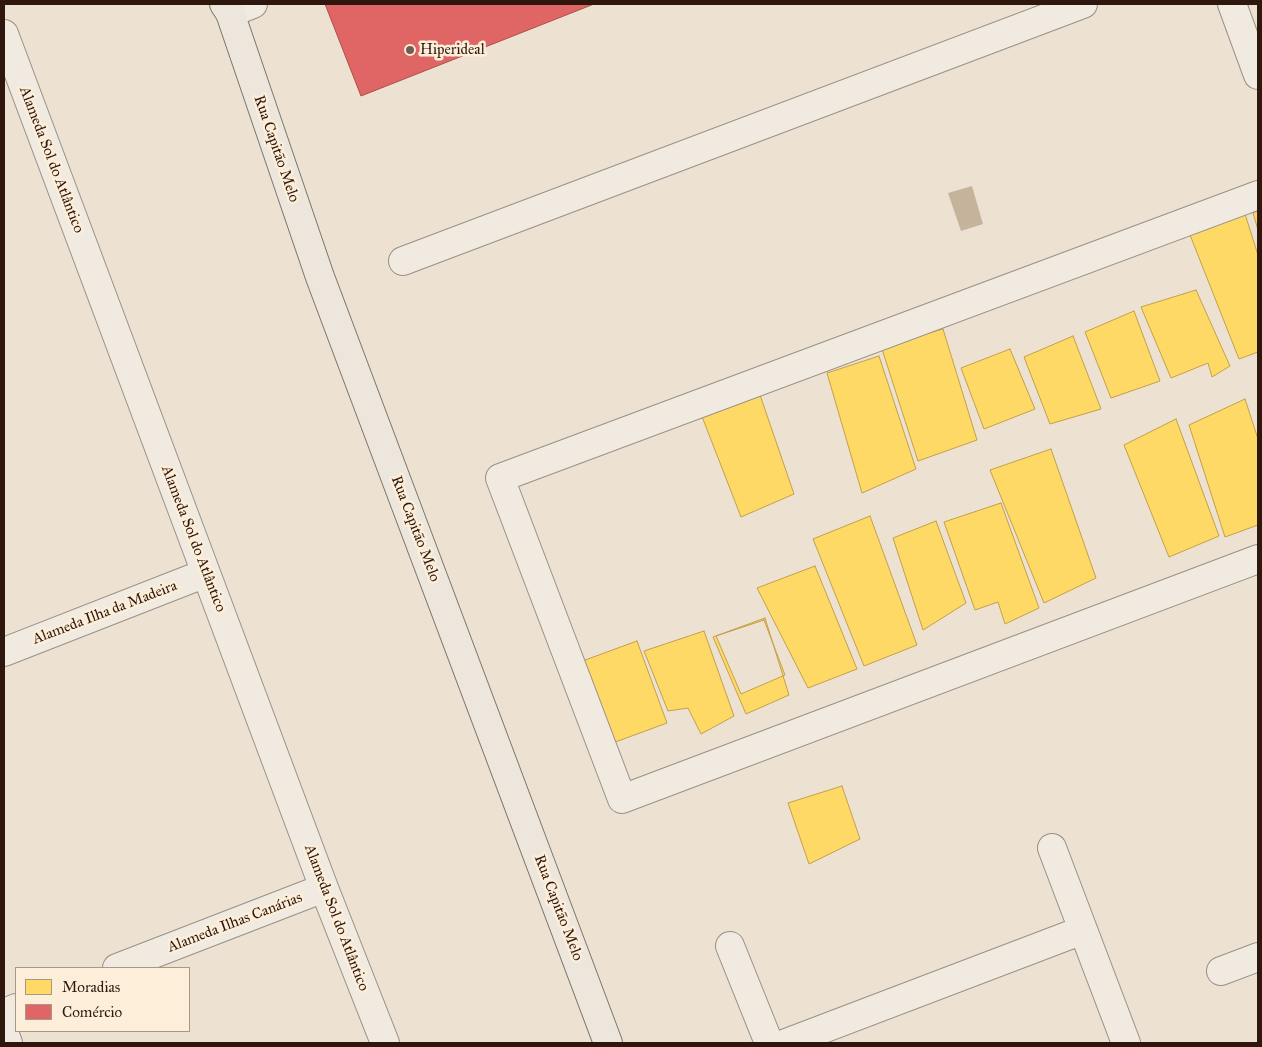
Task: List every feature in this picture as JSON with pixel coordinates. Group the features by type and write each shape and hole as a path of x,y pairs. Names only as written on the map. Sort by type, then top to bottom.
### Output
{"main road":[{"name":"Rua Capitão Melo","path":"233,6 320,278 608,1043"}],"street":[{"path":"403,261 1083,4"},
{"path":"1235,5 1258,75"},
{"name":"Alameda Sol do Atlântico","path":"4,34 324,888 385,1043"},
{"path":"1258,195 500,478 622,799 1258,559"},
{"name":"Alameda Ilha da Madeira","path":"4,652 206,573"},
{"path":"1052,848 1126,1043"},
{"name":"Alameda Ilhas Canárias","path":"120,967 324,888"},
{"path":"786,1043 1082,930"},
{"path":"730,946 769,1043"},
{"path":"1221,971 1258,957"},
{"path":"4,1032 8,1043"}],"shaded area":[{"path":"972,186 983,224 961,231 948,193"}],"building: Moradias":[{"path":"1258,211 1258,230 1253,213"},
{"path":"1245,214 1258,255 1258,352 1239,359 1190,235"},
{"path":"1196,290 1230,366 1212,377 1208,363 1171,378 1141,307"},
{"path":"1134,311 1160,381 1111,398 1085,332"},
{"path":"943,329 977,440 918,461 881,346"},
{"path":"1073,336 1101,409 1050,424 1024,357"},
{"path":"1010,349 1035,409 984,429 961,368"},
{"path":"879,356 916,469 862,493 827,373"},
{"path":"759,392 794,494 741,517 701,414"},
{"path":"1245,399 1258,439 1258,525 1225,537 1189,425"},
{"path":"1176,419 1219,536 1169,557 1124,445"},
{"path":"1051,449 1096,578 1044,603 990,470"},
{"path":"1001,503 1039,608 1005,624 998,602 975,610 944,522"},
{"path":"870,516 917,645 864,666 813,539"},
{"path":"936,521 966,603 923,630 893,538"},
{"path":"815,566 857,669 808,688 757,588"},
{"path":"765,618 789,695 746,714 713,637"},
{"path":"764,620 785,675 741,694 716,636"},
{"path":"704,631 734,716 701,734 688,708 668,711 644,651"},
{"path":"637,641 667,723 610,744 577,663"},
{"path":"842,786 860,839 809,864 788,803"}],"building: Comércio":[{"name":"Hiperideal","path":"325,4 594,4 361,96"}],"place":[{"name":"Hiperideal","path":"410,50"}]}
